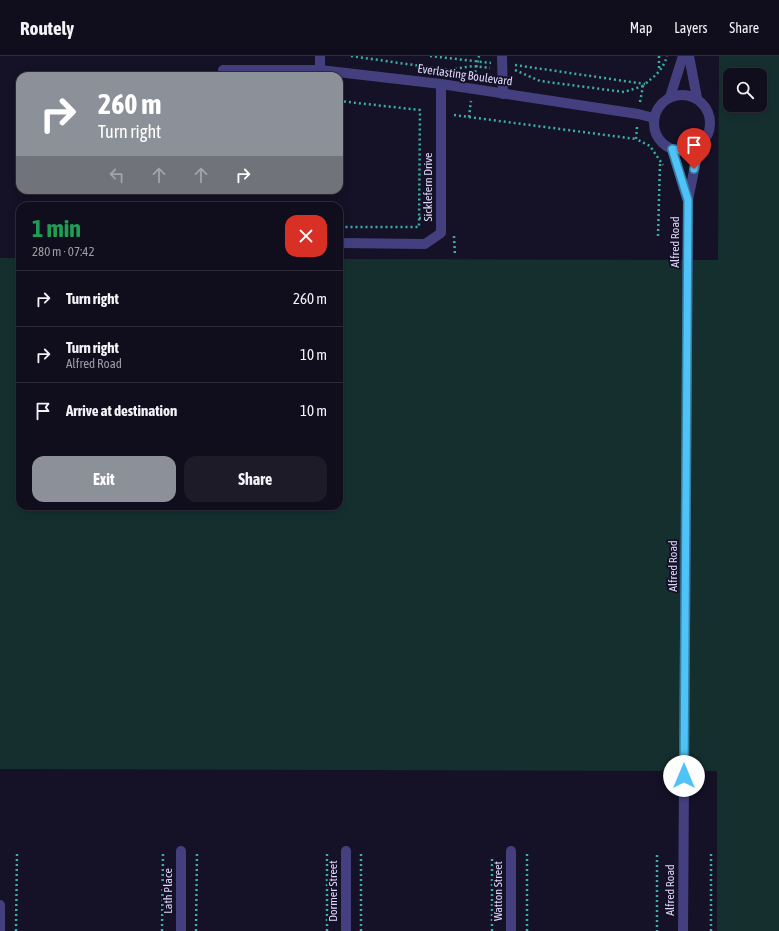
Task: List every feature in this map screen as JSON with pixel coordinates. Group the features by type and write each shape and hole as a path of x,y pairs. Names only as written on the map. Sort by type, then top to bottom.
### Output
{"street":[{"path":"320,56 320,70"},
{"path":"670,97 683,56"},
{"path":"689,56 697,98"},
{"path":"502,60 503,94"},
{"name":"Everlasting Boulevard","path":"223,70 320,70 337,72"},
{"name":"Everlasting Boulevard","path":"343,73 441,84 638,114 654,118"},
{"name":"Sicklefern Drive","path":"343,243 425,244 441,232 441,84"},
{"path":"679,94 697,98 704,104 709,112 711,121 710,130 706,139 699,146 690,150 681,151 672,149 663,144 657,137 654,128 654,118 657,109 662,102 670,97 679,94"},
{"name":"Alfred Road","path":"683,931 688,200 699,146"},
{"name":"Alfred Road","path":"672,149 688,200"},
{"name":"Lath Place","path":"181,851 181,931"},
{"name":"Dormer Street","path":"346,851 346,931"},
{"name":"Watton Street","path":"511,851 511,931"},
{"path":"0,905 0,931"}],"path":[{"path":"430,56 502,60 514,65 645,84"},
{"path":"659,56 659,73"},
{"path":"636,139 638,114 643,86 659,73 664,66 667,56"},
{"path":"343,101 420,110 419,227 343,227"},
{"path":"469,117 636,139 650,146 664,168"},
{"path":"658,236 660,162"},
{"path":"162,931 163,853"},
{"path":"196,931 197,853"},
{"path":"327,853 327,931"},
{"path":"361,853 361,931"},
{"path":"16,931 17,854"},
{"path":"526,854 527,931"},
{"path":"711,854 712,931"},
{"path":"657,855 657,931"},
{"path":"492,857 492,931"}],"green space":[{"path":"719,56 779,56 779,931 717,931 717,771 0,769 0,258 16,258 16,510 343,510 343,259 718,260"}],"route":[{"path":"684,776 688,200 672,149 681,151 690,150 699,146 694,169"}]}
